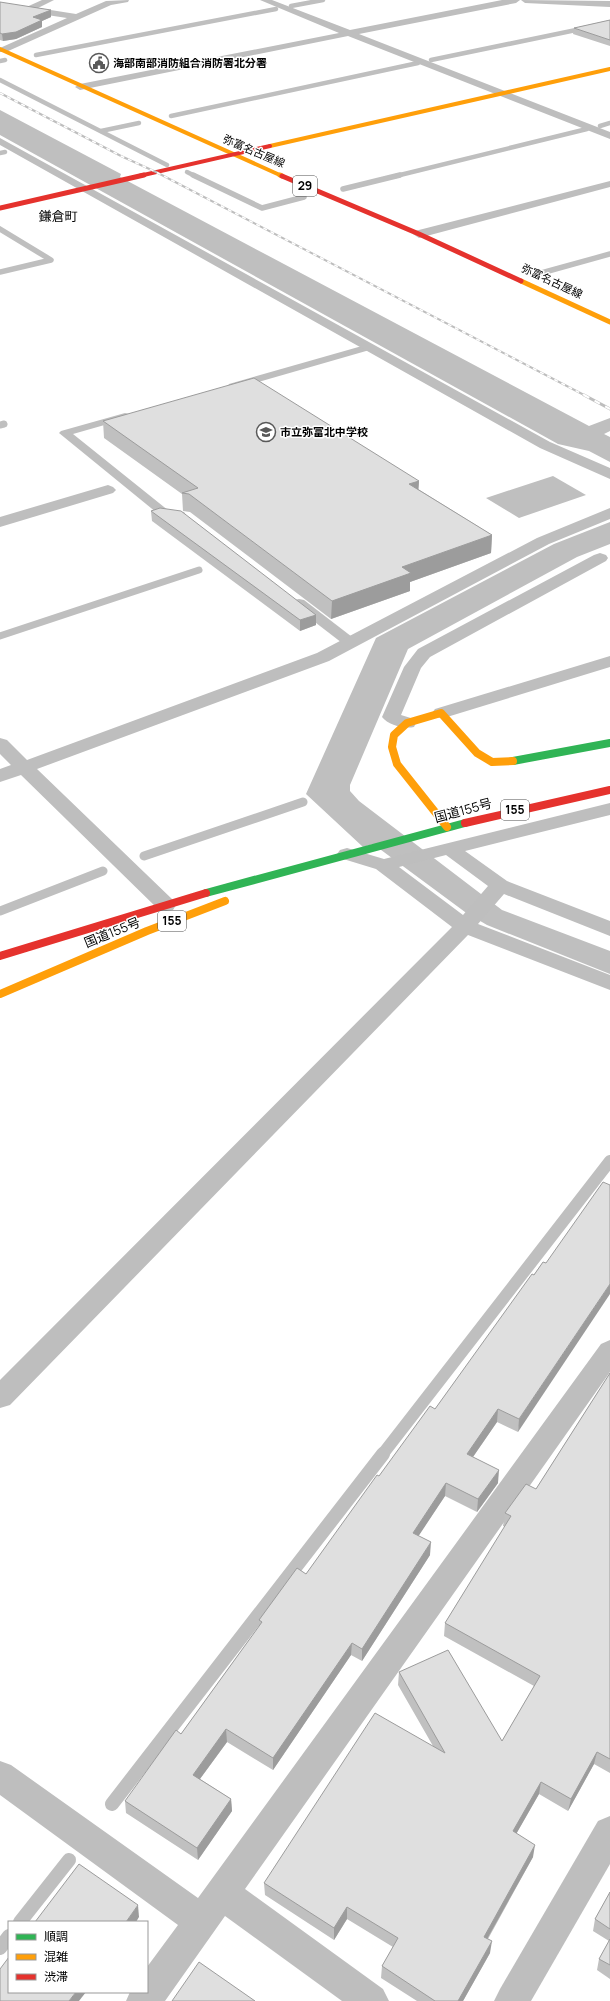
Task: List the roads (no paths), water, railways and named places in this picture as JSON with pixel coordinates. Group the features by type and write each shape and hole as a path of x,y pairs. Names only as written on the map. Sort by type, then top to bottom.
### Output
{"main road":[{"name":"弥富名古屋線","path":"1,49 80,87 232,155 420,234 610,322"},
{"path":"0,208 610,69"},
{"path":"447,827 397,764 392,747 394,735 407,723 441,713 477,753 492,762 507,762 610,743"},
{"name":"国道155号","path":"0,956 166,905 356,851 543,803 610,790"},
{"name":"国道155号","path":"250,891 356,851"},
{"name":"国道155号","path":"0,994 125,940 236,897"}],"street":[{"path":"50,0 26,9 78,17"},
{"path":"1,49 108,3 125,0"},
{"path":"264,0 610,136"},
{"path":"80,87 352,34 516,0"},
{"path":"526,0 610,4"},
{"path":"0,141 88,188 545,445 610,474"},
{"path":"420,234 610,184"},
{"path":"0,522 108,490"},
{"path":"0,776 323,657 543,541 610,513"},
{"path":"407,723 391,717 413,667 424,653 606,558"},
{"path":"441,713 610,661"},
{"path":"0,744 166,905"},
{"path":"383,865 610,809"},
{"path":"450,849 500,885 610,929"},
{"path":"356,851 383,865 465,926 610,983"},
{"path":"0,1397 465,926 500,885"},
{"path":"144,2001 610,1351"},
{"path":"0,1776 201,1921"},
{"path":"512,2001 610,1832"},
{"path":"222,1893 371,2001"}],"lane":[{"path":"224,388 369,347"},
{"path":"133,414 65,433 166,514 185,516 191,521"},
{"path":"108,490 129,484"},
{"path":"290,596 351,643"}],"waterway":[{"path":"291,6 323,0"},
{"path":"36,55 276,9"},
{"path":"431,60 610,23"},
{"path":"0,61 5,60"},
{"path":"171,116 418,63"},
{"path":"0,80 167,165"},
{"path":"101,131 139,123"},
{"path":"600,126 610,123"},
{"path":"396,176 587,129"},
{"path":"0,153 5,152"},
{"path":"187,172 193,175"},
{"path":"193,175 262,208 304,197"},
{"path":"343,189 400,175"},
{"path":"0,229 51,260 0,272"},
{"path":"534,275 610,254"},
{"path":"0,425 4,424"},
{"path":"0,636 199,570"},
{"path":"144,856 303,802"},
{"path":"0,911 103,871"},
{"path":"382,1455 610,1161"},
{"path":"112,1804 383,1454"},
{"path":"21,1921 69,1860"},
{"path":"0,1948 8,1937"}],"railway":[{"path":"0,93 121,156 156,172 586,396"},
{"path":"584,395 610,409"}],"place":[{"name":"海部南部消防組合消防署北分署","path":"99,63"},
{"name":"市立弥富北中学校","path":"266,432"}],"district":[{"name":"鎌倉町","path":"58,216"}]}
